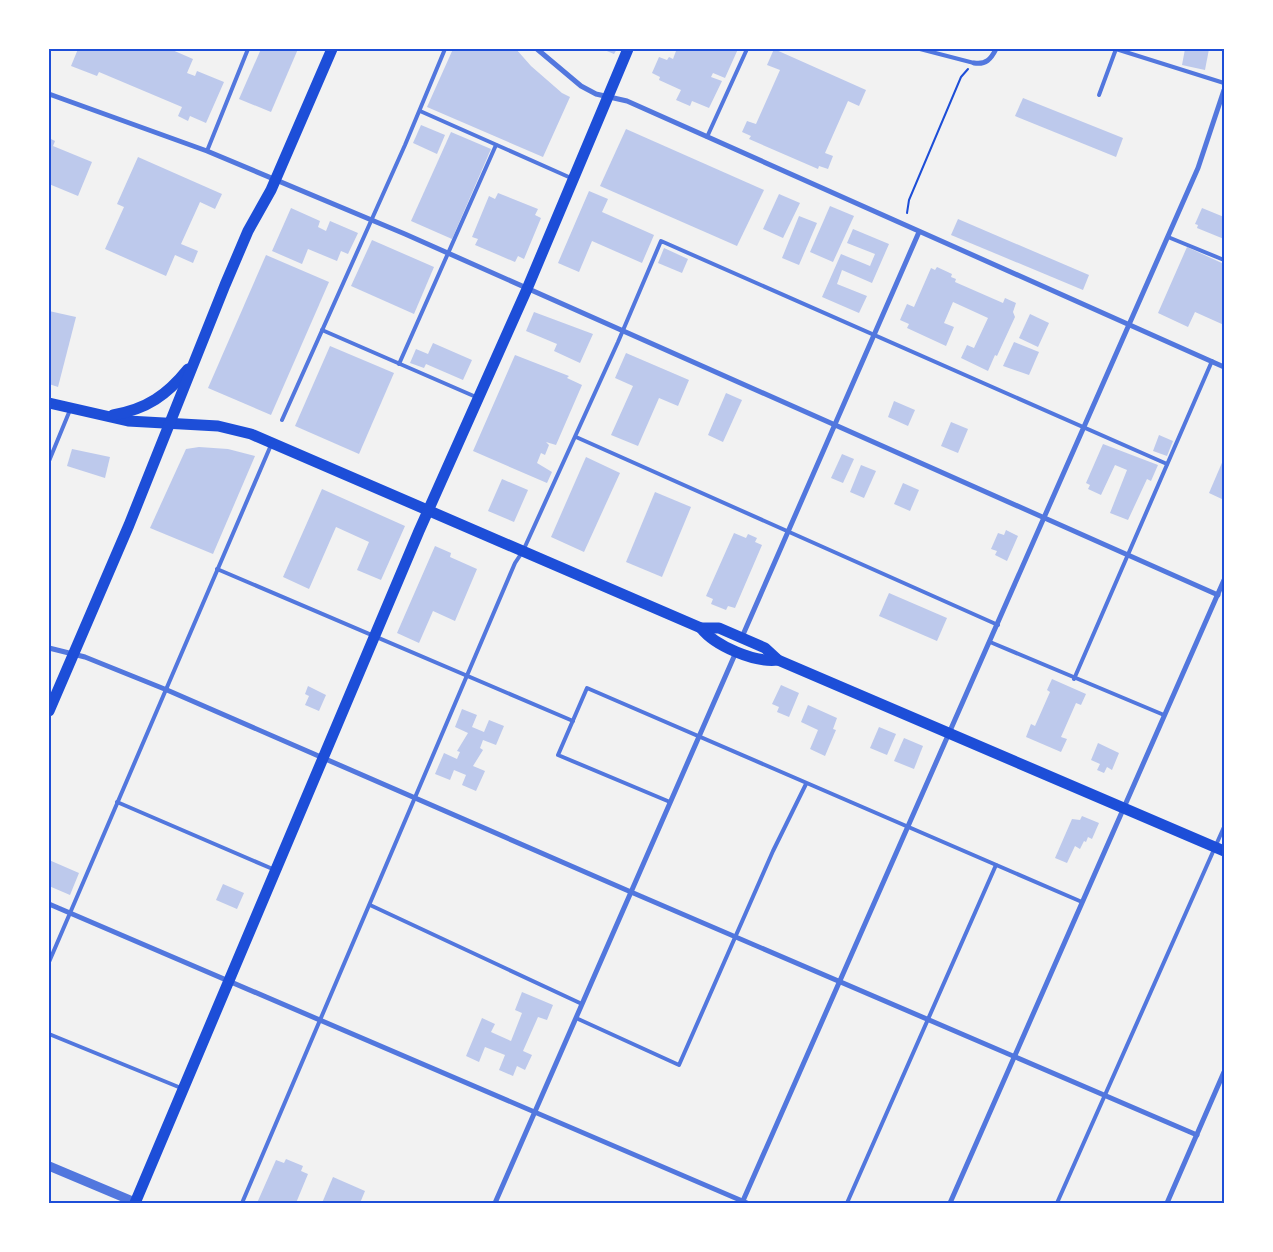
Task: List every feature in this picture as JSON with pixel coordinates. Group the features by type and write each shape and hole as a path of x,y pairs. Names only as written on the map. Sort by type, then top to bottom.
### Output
{"main road":[{"path":"49,710 198,356 248,231 276,180 332,49"},
{"path":"136,1203 228,981 277,871 429,510 574,180 607,95 628,49"},
{"path":"102,416 126,413 156,402 179,381 198,356"},
{"path":"49,402 102,416 154,423 228,427 272,443 701,628 713,640 736,651 760,661 778,660"},
{"path":"701,628 719,628 765,648 778,660 1220,849"}],"street":[{"path":"537,49 581,86 596,94 627,101 1224,367"},
{"path":"973,64 989,60 996,49"},
{"path":"49,904 744,1203 1201,161 1224,90"},
{"path":"49,94 207,151 371,220 1218,595"},
{"path":"742,638 920,232"},
{"path":"950,1203 1224,580"},
{"path":"49,648 73,654 167,690 735,937 1197,1134"},
{"path":"495,1203 736,651"},
{"path":"1166,1203 1224,1072"},
{"path":"49,1166 136,1203"}],"lane":[{"path":"207,151 248,49"},
{"path":"282,420 420,111 445,49"},
{"path":"707,137 747,49"},
{"path":"920,49 973,64"},
{"path":"1099,95 1116,49 1224,83"},
{"path":"420,111 574,180"},
{"path":"400,364 496,145"},
{"path":"1168,237 1224,260"},
{"path":"242,1203 515,563 523,551 576,437 661,241 1167,464"},
{"path":"322,330 479,398"},
{"path":"1074,678 1212,361"},
{"path":"49,461 71,408"},
{"path":"576,437 998,625"},
{"path":"49,962 272,443"},
{"path":"217,569 573,721"},
{"path":"1218,595 1224,597"},
{"path":"990,642 1164,715"},
{"path":"670,802 558,755 587,688 1082,902"},
{"path":"576,1018 679,1065 735,937 806,784"},
{"path":"117,802 277,871"},
{"path":"1057,1203 1104,1095 1220,849 1224,827"},
{"path":"846,1203 996,865"},
{"path":"370,905 582,1004"},
{"path":"49,1034 183,1089"}],"path":[{"path":"908,214 909,200 961,77 973,64"}],"building":[{"path":"78,49 170,49 193,59 187,73 195,76 197,71 224,82 206,123 190,116 188,121 178,116 182,107 99,72 97,76 71,66"},
{"path":"261,49 298,49 271,112 239,99"},
{"path":"453,49 516,49 531,66 562,93 570,97 543,157 427,107"},
{"path":"602,49 617,49 614,54"},
{"path":"671,49 738,49 725,78 713,73 711,77 722,81 709,108 692,101 690,106 676,100 681,90 659,80 660,77 652,73 659,57 667,60 669,57 673,59 676,51"},
{"path":"774,49 866,90 859,106 848,101 825,153 833,156 828,169 819,166 818,169 749,139 751,136 742,132 747,121 756,124 780,70 767,65"},
{"path":"1185,49 1209,49 1205,70 1182,65"},
{"path":"1023,98 1123,138 1116,157 1015,116"},
{"path":"421,125 445,135 437,154 413,143"},
{"path":"626,129 764,190 737,246 600,186"},
{"path":"451,132 491,149 452,239 411,221"},
{"path":"49,138 55,141 53,146 92,162 78,196 49,184"},
{"path":"138,157 222,194 215,209 200,202 181,244 198,251 193,263 175,255 166,276 105,249 124,207 117,204"},
{"path":"589,191 608,199 602,212 654,235 642,263 592,241 579,272 558,263"},
{"path":"498,193 538,209 535,215 541,218 524,259 518,256 515,262 475,245 478,239 472,237 489,196 495,199"},
{"path":"779,194 800,203 783,238 763,229"},
{"path":"830,206 854,216 833,262 810,252"},
{"path":"291,208 320,221 318,227 326,231 330,221 358,233 348,254 341,251 337,261 308,249 302,264 272,251"},
{"path":"1202,208 1224,217 1224,239 1197,228 1198,225 1195,224"},
{"path":"799,216 817,223 799,265 782,258"},
{"path":"958,219 1089,275 1083,290 951,235"},
{"path":"853,229 889,244 872,283 842,270 837,284 867,296 859,313 822,297 841,254 870,266 875,254 847,243"},
{"path":"372,240 434,267 414,314 351,286"},
{"path":"1187,247 1224,264 1224,325 1195,312 1188,327 1158,313"},
{"path":"664,248 688,259 682,273 658,263"},
{"path":"266,255 329,282 271,415 208,388"},
{"path":"937,267 952,274 951,277 956,279 955,282 1003,303 1005,298 1016,303 1013,312 1015,317 988,371 961,358 967,345 974,348 988,318 953,302 944,323 954,327 946,346 907,328 909,324 900,320 907,304 914,307 931,268 935,270"},
{"path":"49,311 76,317 58,387 49,384"},
{"path":"534,312 593,334 580,363 554,351 557,344 526,331"},
{"path":"1030,314 1049,323 1038,347 1019,338"},
{"path":"1014,342 1039,352 1029,375 1003,366"},
{"path":"433,343 472,360 463,380 426,364 424,368 410,363 416,349 428,354"},
{"path":"330,346 394,373 359,454 295,426"},
{"path":"626,353 689,380 678,406 659,398 638,446 611,435 633,386 615,378"},
{"path":"515,355 569,376 567,378 582,385 556,445 546,442 549,445 545,455 541,453 537,463 552,472 547,483 473,451"},
{"path":"726,393 742,400 723,442 708,435"},
{"path":"894,401 915,410 908,426 888,417"},
{"path":"951,422 968,429 958,453 941,446"},
{"path":"1159,435 1173,441 1167,456 1153,451"},
{"path":"1103,444 1158,465 1151,481 1147,479 1128,520 1110,513 1127,470 1115,465 1101,495 1088,489 1090,485 1086,483"},
{"path":"199,447 228,449 255,456 213,554 150,528 186,449"},
{"path":"72,449 110,457 105,478 67,466"},
{"path":"842,454 854,459 843,483 831,478"},
{"path":"586,457 620,473 584,552 551,537"},
{"path":"1224,458 1224,500 1209,493"},
{"path":"861,465 876,471 864,498 850,492"},
{"path":"502,479 528,490 514,522 488,511"},
{"path":"903,483 919,490 910,511 894,504"},
{"path":"322,489 405,526 381,580 357,570 369,542 336,527 309,589 283,577"},
{"path":"655,492 691,507 662,577 626,562"},
{"path":"1006,530 1018,536 1007,561 995,555 997,551 991,549 998,533 1004,535"},
{"path":"734,533 746,538 748,534 757,538 755,542 762,545 735,608 728,606 726,610 711,604 713,599 706,596"},
{"path":"435,546 451,553 450,557 477,569 455,621 433,611 419,643 397,633"},
{"path":"889,593 947,618 937,641 879,616"},
{"path":"1052,679 1086,694 1081,705 1076,703 1061,737 1067,739 1061,752 1026,737 1031,724 1035,726 1050,692 1047,690"},
{"path":"781,685 799,693 789,717 777,712 779,707 772,704"},
{"path":"308,686 326,695 319,711 305,705 309,696 305,694"},
{"path":"808,705 837,718 833,729 836,730 825,756 810,749 818,730 801,722"},
{"path":"462,709 477,715 472,727 484,732 489,720 504,726 496,745 483,740 480,748 483,750 473,766 485,771 476,791 462,785 466,775 454,770 450,780 435,774 444,753 457,759 460,752 457,751 468,733 455,727"},
{"path":"879,727 896,734 887,755 870,748"},
{"path":"904,738 923,746 914,769 894,761"},
{"path":"1098,743 1119,753 1112,770 1107,767 1104,773 1097,770 1100,764 1091,760"},
{"path":"1082,816 1099,823 1092,839 1088,837 1080,849 1075,846 1067,863 1055,858 1072,819 1080,820"},
{"path":"49,860 79,873 70,895 49,886"},
{"path":"223,884 244,893 237,909 216,900"},
{"path":"522,992 553,1005 547,1020 538,1017 523,1051 532,1055 525,1070 517,1066 513,1076 499,1070 505,1055 485,1047 479,1062 466,1056 482,1018 495,1024 491,1032 511,1041 522,1013 515,1010"},
{"path":"286,1159 303,1166 301,1171 308,1174 296,1203 257,1203 276,1160 284,1163"},
{"path":"333,1177 365,1191 360,1203 322,1203"}]}
